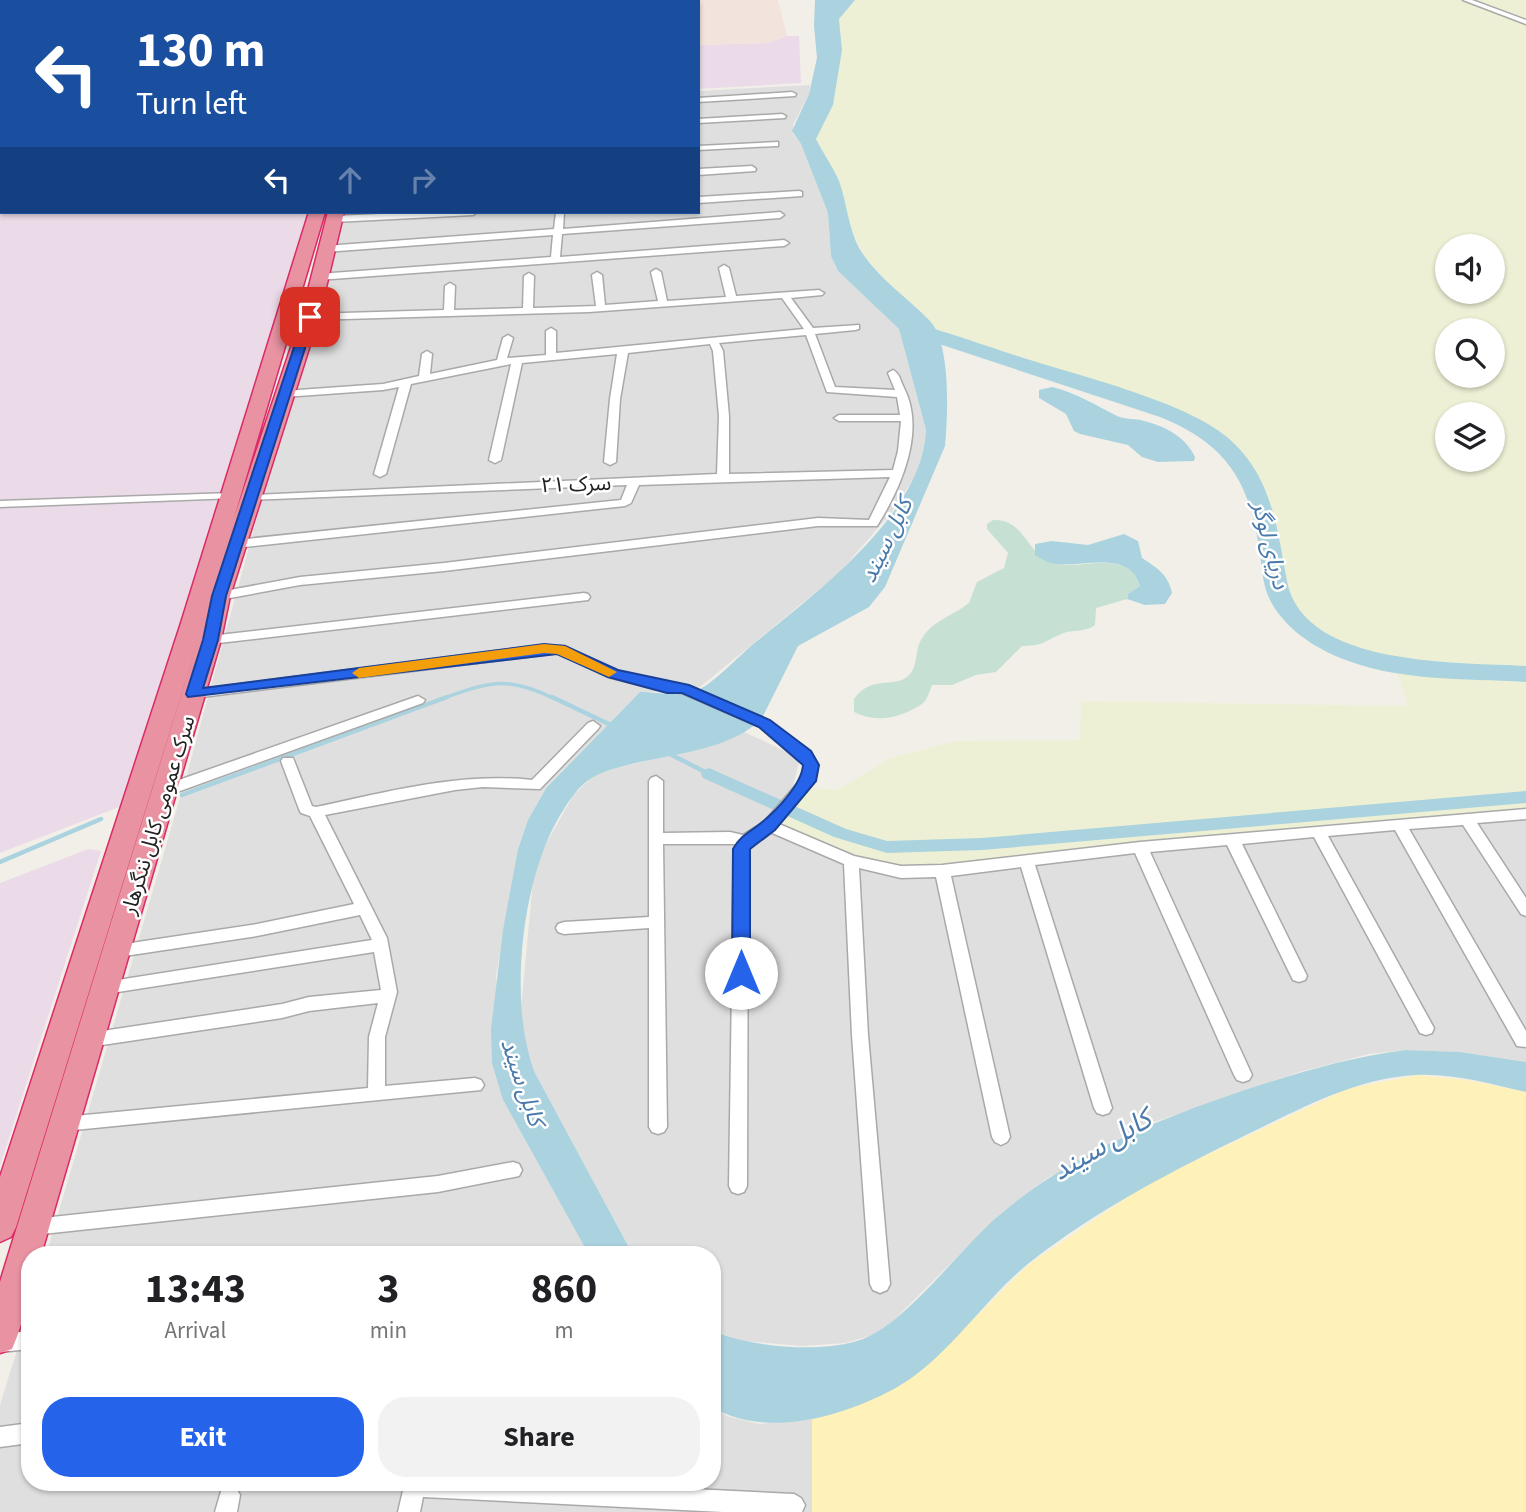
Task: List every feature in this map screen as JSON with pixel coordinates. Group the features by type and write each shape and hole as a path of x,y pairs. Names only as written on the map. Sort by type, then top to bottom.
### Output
{"highway":[{"name":"سرک عمومی کابل ننگرهار","path":"0,1227 246,496 310,317 325,249 329,214"},
{"name":"سرک عمومی کابل ننگرهار","path":"26,1246 118,951 210,640 246,496 329,214"},
{"name":"سرک عمومی کابل ننگرهار","path":"0,1335 21,1264"}],"street":[{"path":"1466,0 1526,22"},
{"path":"700,100 792,94"},
{"path":"700,121 782,116"},
{"path":"700,148 775,144"},
{"path":"700,172 752,169"},
{"path":"700,200 799,194"},
{"path":"555,259 560,214"},
{"path":"325,249 780,215"},
{"path":"318,277 785,243"},
{"path":"724,268 732,300"},
{"path":"656,272 663,303"},
{"path":"597,275 601,308"},
{"path":"528,276 528,310"},
{"path":"449,313 450,286"},
{"path":"310,317 601,308 819,293"},
{"path":"786,297 809,332 831,390 903,394"},
{"path":"284,394 366,389 501,362 855,327"},
{"path":"551,331 551,357"},
{"path":"501,362 508,338"},
{"path":"714,343 718,351 724,416 723,478"},
{"path":"610,462 615,399 623,349"},
{"path":"424,379 427,354"},
{"path":"495,460 517,361"},
{"path":"219,596 300,581 444,567 805,524 873,524 900,473 905,455 903,394 893,373"},
{"path":"380,474 406,382"},
{"path":"839,418 905,418"},
{"name":"سرک ۲۱","path":"0,504 900,473"},
{"path":"236,544 625,503 634,482"},
{"path":"210,640 584,597"},
{"path":"194,694 560,649 613,674 667,688 684,689 765,724 805,755 811,765 810,778 779,814 746,841 741,849 738,1186"},
{"path":"164,791 418,700"},
{"path":"288,761 306,809 316,812 426,791 510,780 535,785 593,726"},
{"path":"656,780 658,1128"},
{"path":"316,812 365,908 380,945 387,996 377,1037 376,1094"},
{"path":"779,814 851,861 901,872 942,871 1140,847 1526,814"},
{"path":"1467,819 1526,910"},
{"path":"1399,825 1523,1041"},
{"path":"1318,832 1426,1028"},
{"path":"656,838 730,837 746,841"},
{"path":"1232,839 1299,976"},
{"path":"1140,847 1243,1075"},
{"path":"1026,860 1103,1108"},
{"path":"851,861 860,1035 880,1284"},
{"path":"942,871 1001,1137"},
{"path":"118,951 257,930 365,908"},
{"path":"564,928 657,922"},
{"path":"105,988 380,945"},
{"path":"89,1040 282,1011 309,1004 387,996"},
{"path":"64,1124 475,1085"},
{"path":"32,1227 438,1184 513,1170"},
{"path":"0,1335 21,1338"},
{"path":"0,1437 21,1434"},
{"path":"409,1512 414,1491"},
{"path":"541,1491 794,1505"}],"shaded area":[{"path":"700,0 778,0 787,36 768,43 700,45"},
{"path":"787,36 799,36 801,83 700,89 700,45 768,43"},
{"path":"810,85 809,94 793,125 793,134 801,144 828,213 831,256 838,271 899,329 926,431 925,445 916,475 891,513 839,573 694,692 640,692 546,787 528,820 518,849 496,976 503,1100 584,1246 49,1246 187,774 286,411 344,214 700,214 700,91"},
{"path":"0,214 316,214 132,802 0,853"},
{"path":"744,732 800,758 793,786 769,825 1526,814 1526,1062 1460,1052 1406,1050 1369,1054 1299,1072 1140,1127 1046,1179 1001,1213 895,1319 875,1334 846,1343 801,1346 735,1340 721,1335 721,1246 628,1246 535,1073 527,1052 521,1009 533,880 540,854 573,796 593,776 702,748"},
{"path":"88,849 101,851 0,1166 0,883"},
{"path":"21,1337 21,1491 721,1491 721,1412 759,1424 812,1419 812,1512 0,1512 0,1405"}],"green space":[{"path":"855,0 1526,0 1526,814 942,871 872,865 769,826 793,786 837,790 891,758 955,741 1080,740 1081,701 1408,706 1395,665 1357,655 1320,639 1299,623 1285,604 1276,586 1270,540 1255,486 1232,454 1207,433 1163,410 1057,373 941,339 929,321 885,280 864,255 853,235 838,180 816,139 833,105 841,35 839,19"},
{"path":"993,520 1013,525 1046,560 1066,565 1116,564 1135,574 1140,586 1128,594 1127,599 1096,608 1095,625 1039,644 1022,646 996,672 976,675 952,685 932,685 924,703 914,709 880,718 854,712 854,699 861,691 875,684 896,682 908,676 913,668 919,644 926,633 969,603 977,582 1004,568 1008,553 987,529 987,524"}],"sand":[{"path":"1417,1075 1467,1080 1526,1092 1526,1512 812,1512 812,1419 894,1389 922,1370 1028,1265 1151,1181 1347,1089"}],"water":[{"name":"کابل سيند","path":"815,0 855,0 839,19 842,50 833,105 816,139 839,181 852,232 859,248 874,269 930,321 937,331 945,362 945,446 885,587 869,607 798,646 762,718 746,731 706,748 616,768 597,775 582,785 570,799 550,836 529,901 523,938 522,1011 526,1044 535,1073 628,1246 584,1246 503,1100 492,1063 491,1029 503,930 518,849 528,820 546,788 640,692 681,694 701,689 833,578 885,522 906,493 920,462 926,430 899,329 838,271 831,256 828,213 801,144 792,131 809,94 817,58"},
{"path":"1052,387 1078,396 1117,416 1141,420 1167,429 1186,444 1195,457 1194,461 1158,462 1142,457 1128,445 1074,431 1066,414 1039,398 1039,390"},
{"path":"1124,534 1138,541 1142,558 1157,568 1168,581 1172,593 1165,604 1145,605 1127,599 1128,594 1140,586 1135,575 1116,564 1055,564 1035,555 1035,544 1052,541 1088,545"},
{"path":"1406,1050 1460,1052 1526,1062 1526,1092 1457,1077 1416,1075 1394,1077 1331,1095 1137,1191 1055,1243 1012,1278 931,1362 894,1389 851,1408 803,1420 756,1422 721,1411 721,1334 787,1347 847,1344 863,1339 881,1330 917,1300 1003,1212 1058,1172 1087,1155 1147,1126 1242,1091 1323,1066"}],"waterway":[{"name":"دریای لوگر","path":"913,329 1156,409 1188,421 1221,442 1242,467 1258,496 1281,599 1298,621 1332,645 1358,656 1399,666 1526,674"},
{"path":"441,699 473,688 498,684 523,686 555,699"},
{"path":"182,795 447,697"},
{"path":"552,697 613,726"},
{"path":"668,753 709,774"},
{"path":"709,774 840,833 887,847 982,844 1526,797"},
{"path":"0,862 101,819"}],"slow traffic":[{"path":"359,673 544,649 560,649 609,672"}],"route":[{"path":"310,317 219,596 210,640 194,694 468,658 560,649 613,674 667,688 684,689 765,724 805,755 811,765 810,778 769,826 746,841 741,849 741,973"}]}
